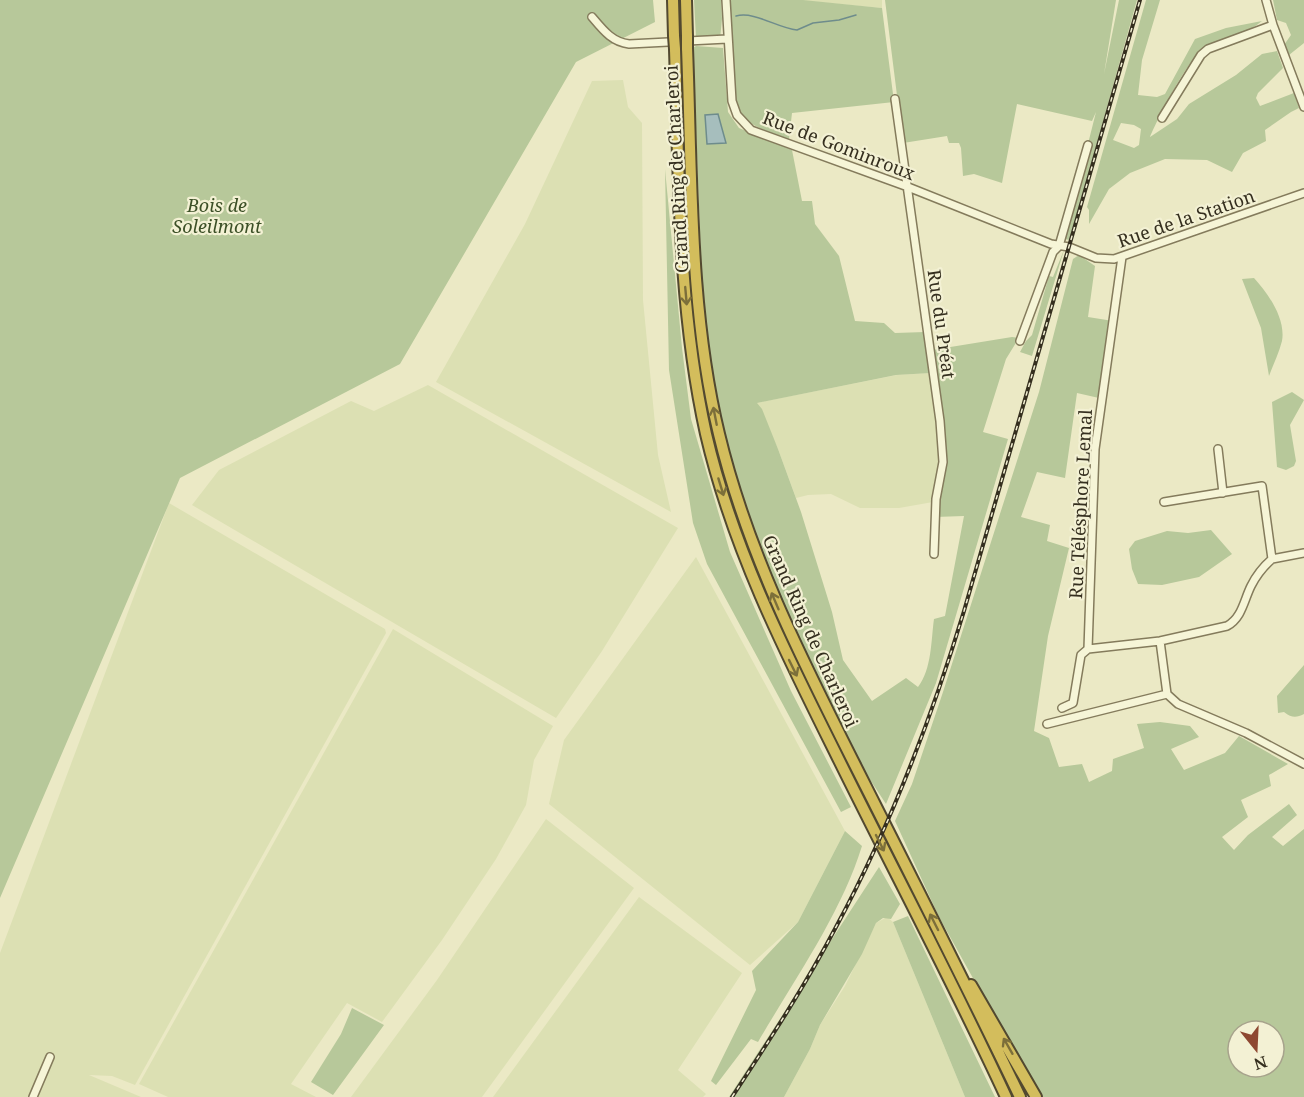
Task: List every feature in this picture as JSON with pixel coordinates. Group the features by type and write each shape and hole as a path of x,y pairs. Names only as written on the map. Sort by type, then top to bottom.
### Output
{"highway":[{"name":"Grand Ring de Charleroi","path":"673,0 683,252 691,345 706,435 732,523 747,565 784,650 1006,1097"},
{"name":"Grand Ring de Charleroi","path":"686,0 694,229 703,343 718,432 730,475 759,562 781,614 1020,1097"},
{"path":"960,975 975,989 1036,1097"}],"street":[{"name":"Rue de Gominroux","path":"726,0 732,101 737,115 751,130 908,187 1042,241"},
{"path":"1266,0 1304,107"},
{"path":"592,17 618,43 727,39"},
{"path":"1162,118 1201,55 1208,49 1273,25"},
{"name":"Rue du Préat","path":"895,99 940,421 943,462 936,499 934,554"},
{"path":"1020,341 1053,252 1059,246 1088,145"},
{"name":"Rue de la Station","path":"1042,241 1069,247 1102,259 1122,257 1304,193"},
{"name":"Rue Télésphore Lemal","path":"1062,708 1073,703 1081,655 1088,649 1095,449 1122,257"},
{"path":"1218,449 1223,493"},
{"path":"1164,502 1263,486 1272,559"},
{"path":"1088,649 1160,641 1227,626 1235,622 1252,584 1272,559 1304,554"},
{"path":"1160,641 1167,694 1178,704 1246,733 1304,764"},
{"path":"1047,724 1167,694"},
{"path":"33,1097 50,1057"}],"green space":[{"name":"Bois de Soleilmont","path":"0,0 653,0 655,22 576,62 400,364 180,478 0,898"},
{"path":"694,0 721,0 720,39 696,38"},
{"path":"730,0 803,0 882,8 894,102 792,113 789,139 753,124 743,116 734,94"},
{"path":"796,0 882,0 882,8"},
{"path":"885,0 1116,0 1104,74 1119,0 1137,0 1070,240 1064,239 1096,112 1092,121 1017,104 1002,183 974,174 963,176 959,143 949,143 947,136 903,143"},
{"path":"1146,0 1160,0 1142,60 1138,95 1157,97 1165,94 1195,39 1226,28 1262,21 1250,29 1200,51 1175,87 1150,137 1177,119 1189,104 1236,75 1262,54 1277,51 1283,68 1258,93 1256,98 1260,106 1294,93 1299,108 1265,130 1266,141 1243,153 1232,172 1207,160 1165,159 1130,173 1109,189 1089,224 1087,207","holes":["1121,123 1134,125 1141,129 1139,145 1134,148 1113,140"]},
{"path":"1273,0 1304,0 1304,43 1289,55 1284,45 1291,35 1286,23 1277,20"},
{"path":"696,46 723,48 728,112 739,128 792,150 802,201 812,201 815,224 839,256 855,321 884,323 895,333 925,332 931,373 896,375 757,403 762,409 801,512 832,612 843,660 872,701 906,678 918,687 923,680 930,654 934,619 945,616 964,516 935,517 944,457 932,350 1012,337 1019,338 1006,359 983,432 1008,439 936,683 886,804 861,766 759,562 724,442 703,312 693,48"},
{"path":"623,80 628,107 642,123 643,300 658,455 671,512 436,382 525,224 592,81"},
{"path":"665,169 691,419 730,552 791,691 851,807 841,812 707,564 693,523 669,370"},
{"path":"1064,250 1032,356 1020,352 1032,335 1049,276 1053,277"},
{"path":"1079,255 1095,266 1088,317 1113,321 1099,398 1077,393 1065,478 1037,472 1021,517 1050,525 1047,541 1069,548 1048,636 1034,731 1049,738 1059,767 1082,764 1089,782 1112,771 1113,759 1144,748 1137,724 1160,722 1190,726 1199,737 1171,749 1184,770 1225,753 1239,736 1288,764 1269,775 1271,786 1241,800 1248,817 1222,837 1234,850 1248,835 1289,804 1297,815 1272,837 1283,846 1304,829 1304,1097 1039,1097 939,917 895,821 912,784 943,692 1039,392 1073,259"},
{"path":"1254,278 1275,307 1283,333 1269,376 1261,328 1242,279"},
{"path":"931,373 939,460 933,502 899,508 860,508 831,494 796,498 778,449 756,403 897,375"},
{"path":"428,385 678,528 602,651 556,718 192,505 219,470 351,401 374,411"},
{"path":"1292,392 1304,400 1290,425 1296,461 1294,466 1286,470 1277,467 1272,402"},
{"path":"169,503 385,629 386,633 135,1085 112,1076 89,1075 141,1097 0,1097 0,953"},
{"path":"1211,530 1232,554 1199,577 1162,585 1138,584 1132,569 1129,549 1135,541 1167,531 1188,533"},
{"path":"696,557 845,831 798,922 750,965 549,804 564,740"},
{"path":"393,629 553,726 534,760 526,805 496,859 442,940 382,1022 347,1003 291,1084 316,1097 168,1097 139,1084"},
{"path":"1304,665 1304,714 1294,717 1284,712 1278,713 1277,696"},
{"path":"546,819 634,888 482,1097 351,1097 437,980"},
{"path":"845,831 862,846 842,897 758,1042 751,1039 716,1085 711,1081 756,990 752,971 798,922"},
{"path":"879,867 900,904 891,919 883,918 876,923 862,954 820,1025 784,1097 729,1097"},
{"path":"639,897 742,973 678,1070 706,1094 703,1097 493,1097"},
{"path":"908,916 995,1097 965,1097 893,922"},
{"path":"887,917 893,922 965,1097 784,1097 820,1025 845,986 876,923"},
{"path":"352,1008 384,1025 333,1095 311,1082 341,1034"}],"water":[{"path":"718,114 726,143 707,144 705,115"}],"waterway":[{"path":"736,16 751,16 797,30 813,23 839,20 856,15"}],"railway":[{"path":"732,1097 799,992 856,889 892,812 923,733 964,611 1140,0"}]}
